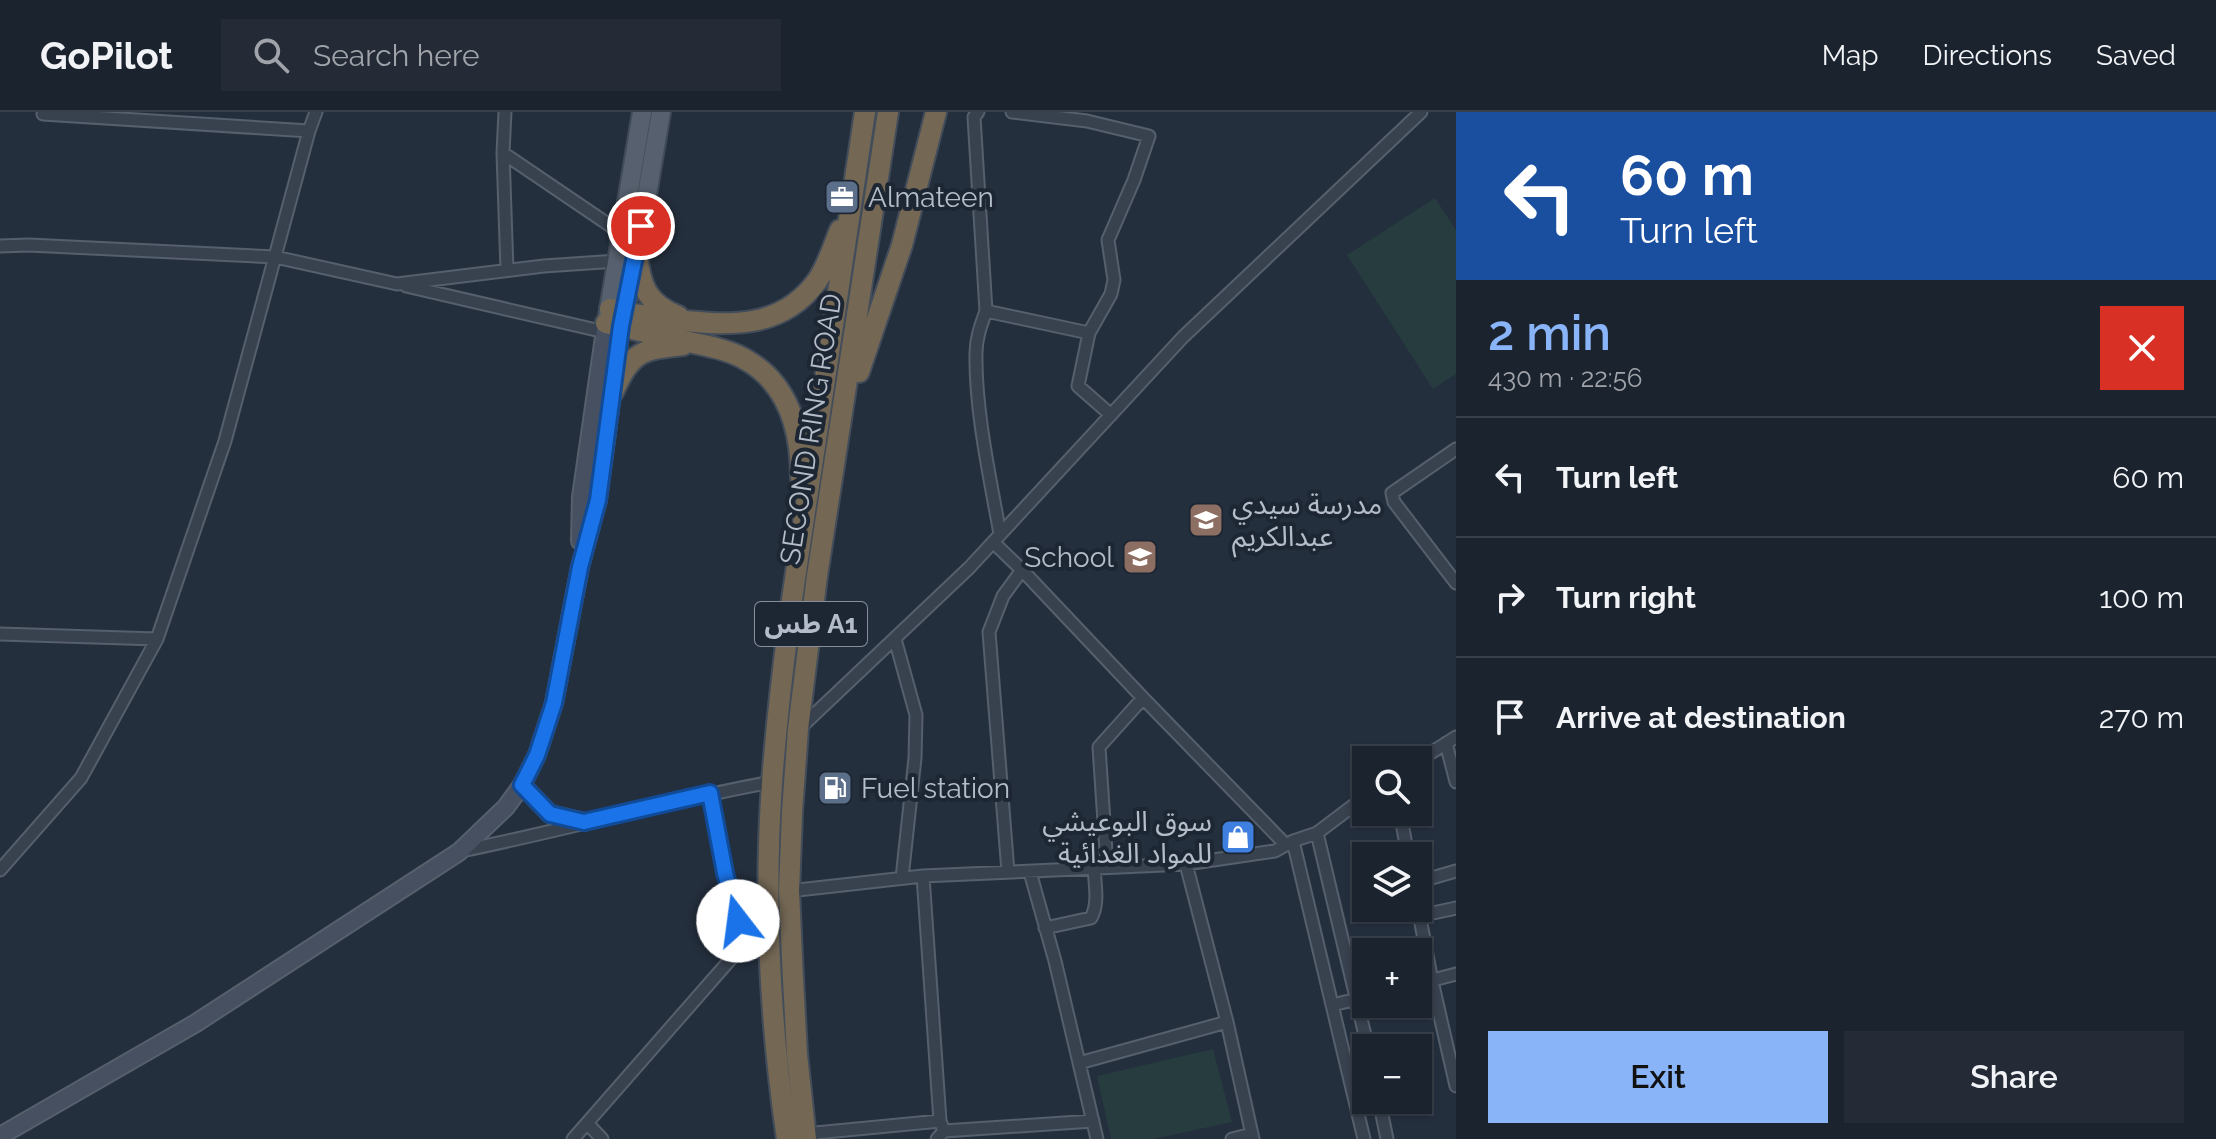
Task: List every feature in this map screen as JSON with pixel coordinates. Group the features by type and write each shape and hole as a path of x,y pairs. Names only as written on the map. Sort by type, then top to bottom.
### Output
{"highway":[{"name":"SECOND RING ROAD","path":"799,1137 772,994 769,924 772,782 788,632 865,112"},
{"name":"SECOND RING ROAD","path":"799,1137 789,891 798,729 817,576 888,112"},
{"path":"841,429 902,245 936,112"},
{"path":"613,321 742,324 785,310 803,297 819,279 852,201"},
{"path":"627,258 646,292 657,304 669,313 693,322"},
{"path":"613,321 724,350 749,361 770,378 788,402 797,435 802,534"},
{"path":"613,392 624,369 645,351 693,343"}],"main road":[{"path":"627,258 621,233 642,112"},
{"path":"580,567 581,497 613,321 661,112"},
{"path":"0,1136 196,1023 459,852 506,807 522,785 537,755 554,703 580,567 598,500 613,392 613,321"},
{"path":"522,785 550,814 584,822"}],"street":[{"path":"0,870 81,778 157,639 225,441 316,112"},
{"path":"505,112 503,153 507,270"},
{"path":"978,112 974,117 986,311 978,331 976,353 997,538 1022,570 1143,698 1290,843 1364,1139"},
{"path":"1012,112 1087,121 1149,136 1108,240 1114,280 1111,294 1089,333 1078,386 1111,415"},
{"path":"798,729 969,568 1183,337 1421,112"},
{"path":"43,114 309,131"},
{"path":"503,153 621,233"},
{"path":"0,246 275,257 397,284 613,321"},
{"path":"397,284 627,258"},
{"path":"986,311 1089,333"},
{"path":"1456,449 1392,493 1394,502 1456,583"},
{"path":"1008,872 989,632 1004,594 1022,570"},
{"path":"0,634 157,639"},
{"path":"895,639 916,715 915,758 902,878"},
{"path":"1045,928 1091,918 1095,913 1100,868 1099,747 1143,698"},
{"path":"1432,752 1451,740 1456,782"},
{"path":"459,852 710,793 772,782"},
{"path":"710,793 725,873 745,945"},
{"path":"789,891 923,876 1186,864 1275,851 1317,833 1352,807"},
{"path":"1317,833 1352,961"},
{"path":"1186,864 1227,1022 1252,1136 1232,1139"},
{"path":"1432,878 1456,871"},
{"path":"1030,872 1097,1139"},
{"path":"923,876 940,1130"},
{"path":"1432,911 1456,908"},
{"path":"573,1139 745,945 769,924"},
{"path":"1456,974 1432,981 1456,1086"},
{"path":"1332,1005 1352,1000"},
{"path":"1079,1063 1227,1022"},
{"path":"1382,1114 1387,1139"},
{"path":"799,1137 1093,1121"},
{"path":"587,1123 602,1139"}],"green space":[{"path":"1435,198 1456,230 1456,374 1433,389 1347,255"},
{"path":"1213,1049 1232,1122 1153,1139 1111,1139 1097,1076"}],"place":[{"name":"Almateen","path":"842,197"},
{"name":"مدرسة سيدي عبدالكريم","path":"1206,520"},
{"name":"School","path":"1140,557"},
{"name":"Fuel station","path":"835,788"},
{"name":"سوق البوعيشي للمواد الغدائية","path":"1238,837"}],"route":[{"path":"641,226 621,326 598,500 580,567 554,703 537,755 522,785 550,814 584,822 710,793 725,873 738,921"}]}
